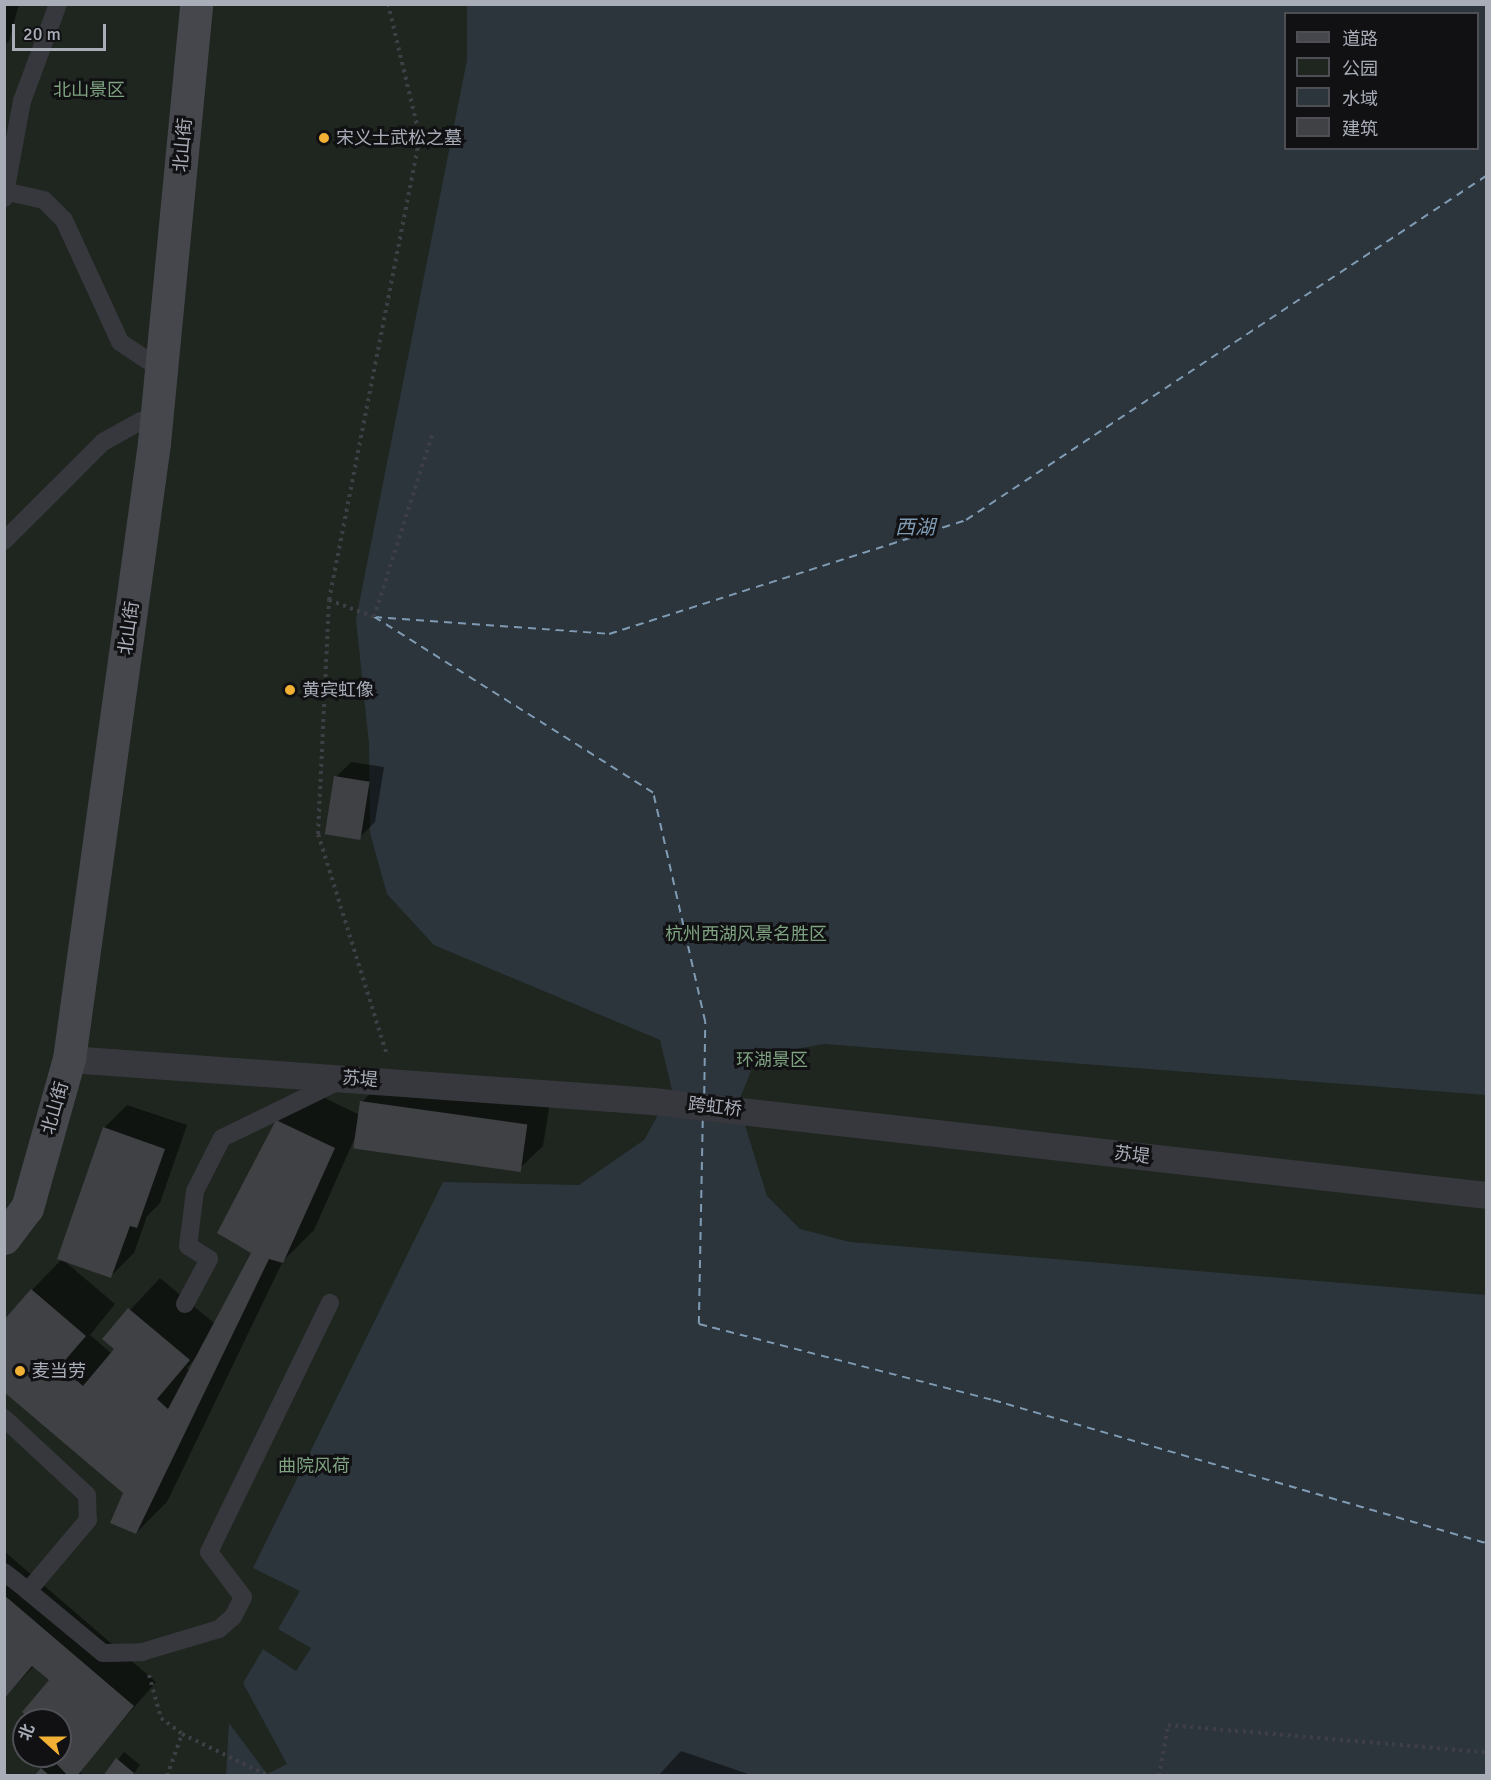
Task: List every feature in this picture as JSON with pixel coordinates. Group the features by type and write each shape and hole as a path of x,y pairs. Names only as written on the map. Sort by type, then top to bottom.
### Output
{"main road":[{"name":"北山街","path":"4,1238 27,1208 69,1059 157,419 196,4"}],"street":[{"name":"苏堤","path":"69,1059 652,1101"},
{"name":"跨虹桥","path":"652,1101 777,1114"},
{"name":"苏堤","path":"777,1114 1486,1196"}],"lane":[{"path":"58,4 22,101 8,150 5,193 44,200 64,220 120,342 162,370"},
{"path":"4,541 103,442 141,421 157,419"},
{"path":"185,1304 208,1259 188,1246 195,1191 222,1138 345,1078"},
{"path":"4,1572 103,1653 142,1652 219,1629 233,1617 243,1597 209,1552 330,1303"},
{"path":"4,1418 87,1495 88,1520 28,1591"}],"path":[{"path":"388,4 420,138 329,600 318,834 396,1081"},
{"path":"329,600 374,617 432,435"},
{"path":"142,1652 161,1718 182,1734 269,1776"},
{"path":"1159,1776 1168,1725 1486,1752"},
{"path":"167,1776 182,1734"}],"green space":[{"name":"西湖","path":"4,5 1486,5 1486,1775 5,1775"}],"water":[{"name":"西湖","path":"467,5 1486,5 1486,1095 824,1044 785,1051 753,1066 738,1103 767,1196 800,1229 850,1242 1486,1295 1486,1775 226,1776 229,1723 267,1774 287,1764 243,1683 263,1649 296,1671 311,1648 278,1629 300,1591 253,1568 443,1182 579,1185 644,1140 672,1090 660,1040 434,945 387,894 370,833 369,744 356,619 467,60"}],"building":[{"path":"334,776 370,782 360,840 325,834"},
{"path":"360,1101 527,1125 521,1172 353,1149"},
{"path":"276,1120 335,1148 283,1263 269,1259 136,1534 110,1523 123,1493 4,1392 4,1320 31,1289 86,1336 60,1366 83,1386 114,1349 102,1339 128,1308 190,1360 157,1399 168,1409 251,1253 217,1233"},
{"path":"103,1127 165,1149 137,1228 130,1226 111,1278 57,1259"},
{"path":"4,1595 134,1706 77,1776 68,1776 60,1768 72,1768 72,1708 25,1708 49,1680 32,1666 4,1699"},
{"path":"116,1758 134,1773 132,1776 103,1776"},
{"path":"41,1768 50,1776 34,1776"}],"ferry route":[{"path":"704,1094 705,1022 653,793 374,617 609,634 966,520 1486,176"},
{"path":"703,1120 699,1324 993,1400 1486,1543"}],"place":[{"name":"宋义士武松之墓","path":"324,138"},
{"name":"黄宾虹像","path":"290,690"},
{"name":"麦当劳","path":"20,1371"}],"park label":[{"name":"北山景区","path":"89,90"},
{"name":"杭州西湖风景名胜区","path":"746,934"},
{"name":"环湖景区","path":"772,1060"},
{"name":"曲院风荷","path":"314,1466"}]}
